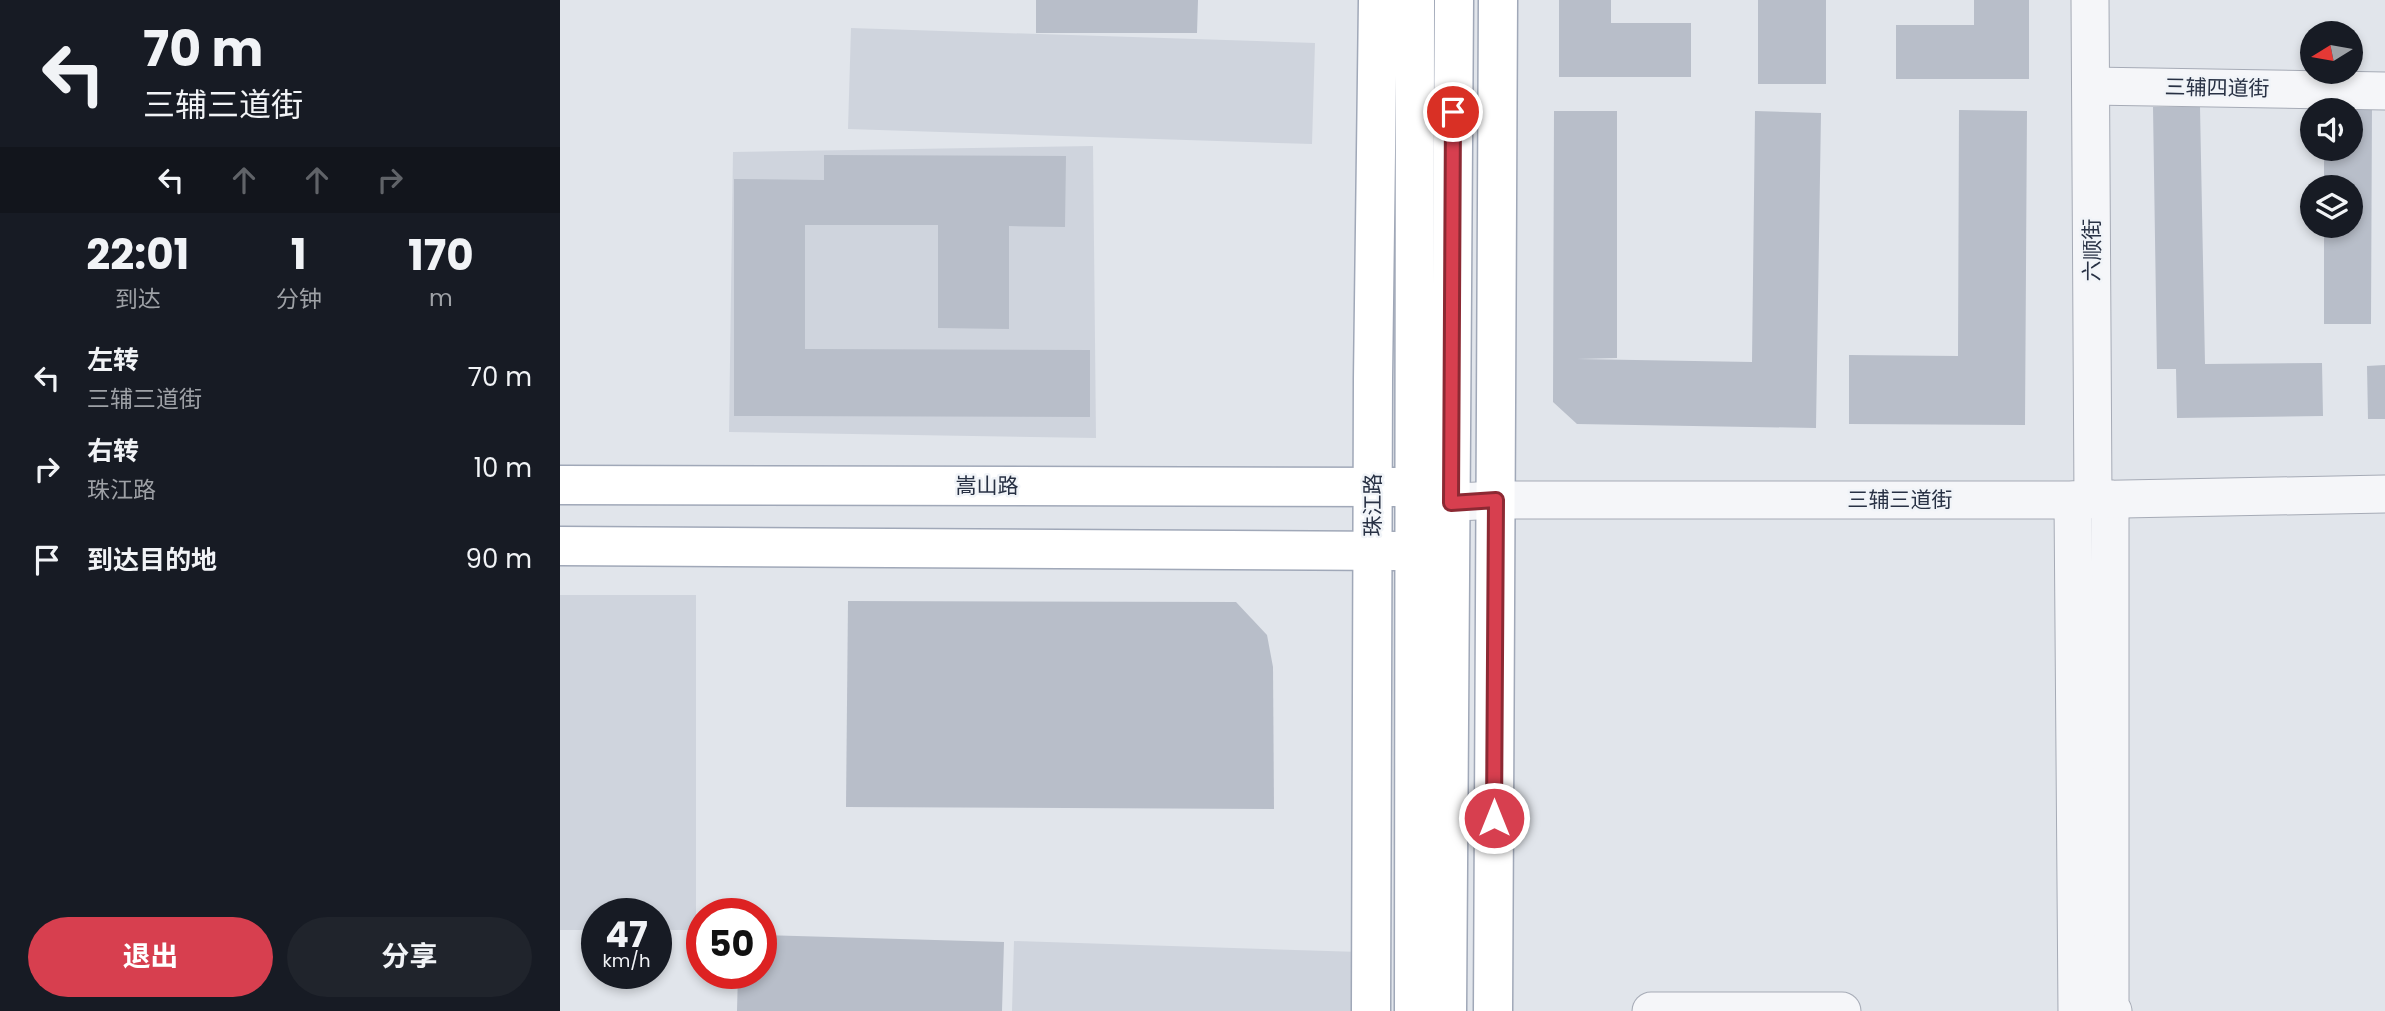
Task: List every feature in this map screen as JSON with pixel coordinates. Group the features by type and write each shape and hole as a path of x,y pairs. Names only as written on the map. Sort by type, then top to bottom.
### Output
{"main road":[{"name":"珠江路","path":"1371,1011 1378,0"},
{"name":"珠江路","path":"1415,0 1427,498 1447,1011"},
{"name":"珠江路","path":"1414,1011 1415,551 1427,498 1454,0"},
{"path":"1493,1011 1498,0"},
{"name":"嵩山路","path":"560,485 1373,487 1427,498"},
{"path":"560,546 1415,551"}],"street":[{"name":"六顺街","path":"2090,0 2092,499"},
{"name":"三辅四道街","path":"2091,86 2385,91"},
{"name":"三辅三道街","path":"1427,498 2092,499 2385,494"},
{"path":"2077,1011 2092,499"},
{"path":"2092,499 2110,1006 2113,1011"},
{"path":"1651,1011 1842,1011"}],"shaded area":[{"path":"851,28 1315,43 1312,144 848,129"},
{"path":"1093,146 1096,438 729,432 733,152"},
{"path":"560,595 696,595 696,898 686,898 686,930 672,930 672,898 581,898 581,930 560,930"},
{"path":"1014,941 1360,952 1357,1011 1012,1011"}],"building":[{"path":"1036,0 1198,0 1197,33 1036,33"},
{"path":"1559,0 1611,0 1611,23 1691,23 1691,77 1559,77"},
{"path":"1758,0 1826,0 1826,84 1758,84"},
{"path":"1974,0 2029,0 2029,79 1896,79 1896,25 1974,25"},
{"path":"2363,105 2372,105 2371,324 2324,324 2324,238 2363,238 2363,175 2324,175 2324,161 2363,161"},
{"path":"2153,107 2200,107 2205,364 2322,363 2323,416 2177,418 2176,369 2157,369"},
{"path":"1959,110 2027,111 2025,425 1849,424 1849,355 1958,356"},
{"path":"1554,111 1617,111 1617,358 1577,359 1752,362 1755,111 1821,113 1816,428 1577,424 1553,402"},
{"path":"824,155 1066,156 1065,227 1009,226 1009,329 938,328 938,225 805,225 805,349 1090,350 1090,417 734,416 734,179 824,180"},
{"path":"2385,365 2385,419 2368,419 2367,366"},
{"path":"848,601 1236,602 1267,635 1273,667 1274,809 846,807"},
{"path":"777,935 1004,942 1002,1011 737,1011 738,989 777,989"}],"route":[{"path":"1453,112 1451,503 1496,500 1494,818"}]}
